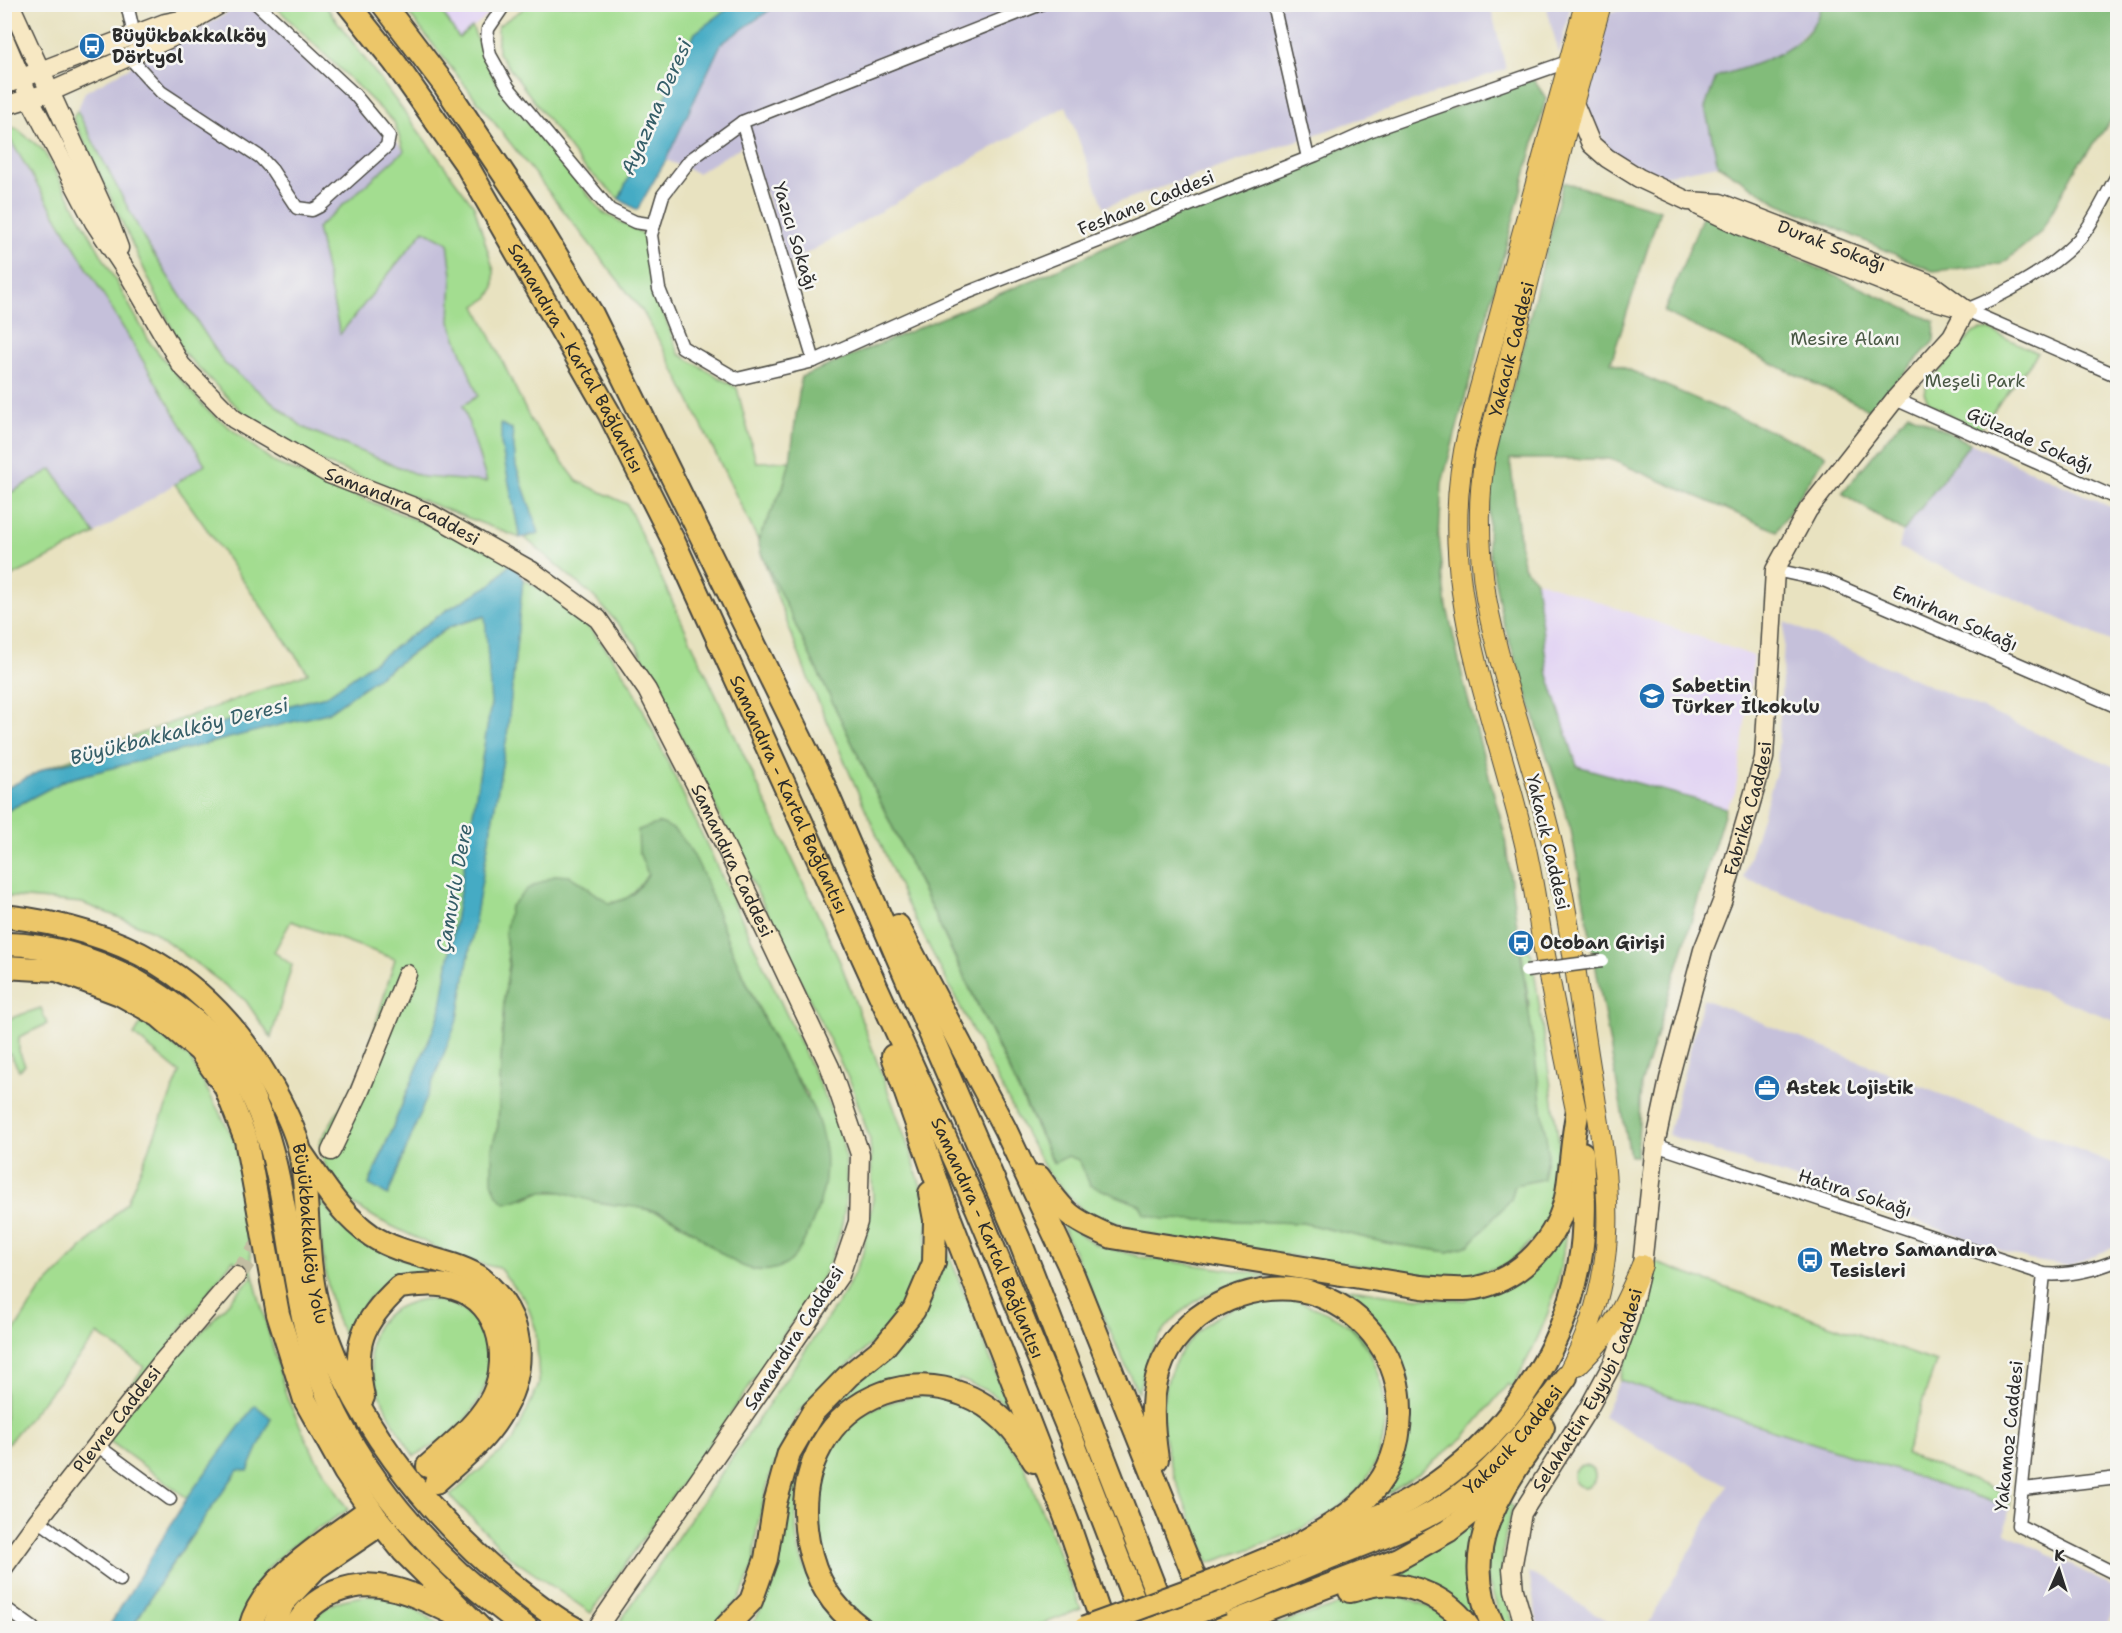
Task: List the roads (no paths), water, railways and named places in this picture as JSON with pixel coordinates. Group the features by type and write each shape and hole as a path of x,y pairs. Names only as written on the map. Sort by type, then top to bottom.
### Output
{"highway":[{"name":"Samandıra - Kartal Bağlantısı","path":"348,4 394,63 466,164 609,413 673,540 976,1208 1069,1431 1145,1629"},
{"name":"Samandıra - Kartal Bağlantısı","path":"383,4 443,83 541,230 592,314 823,784 1022,1244 1171,1629"},
{"path":"823,784 1005,1129 1069,1265 1169,1513 1221,1621"},
{"path":"809,836 909,1098 950,1219 1069,1526 1104,1629"},
{"name":"Büyükbakkalköy Yolu","path":"4,916 70,926 120,943 159,963 211,1003 248,1044 276,1093 300,1150 316,1298 337,1361 369,1422 416,1488 454,1532 493,1569 572,1627"},
{"name":"Büyükbakkalköy Yolu","path":"4,944 45,948 130,976 194,1020 232,1060 256,1106 275,1160 303,1320 328,1398 361,1456 393,1500 443,1558 496,1607 527,1629"},
{"path":"4,967 57,970 120,994 158,1015 200,1051 225,1086 246,1140 278,1314 305,1400 345,1472 375,1516 403,1551 476,1626"},
{"path":"725,1629 751,1601 766,1559 775,1503 789,1454 813,1412 848,1376 884,1347 914,1310 934,1263 935,1220 909,1098"},
{"path":"1005,1129 1063,1211 1081,1224 1112,1237 1449,1289 1477,1287 1497,1280 1535,1256 1549,1239 1567,1193 1577,1115"},
{"name":"Yakacık Caddesi","path":"1085,1629 1381,1515 1422,1493 1465,1462 1503,1422 1542,1367 1568,1310 1579,1264 1584,1197 1577,1115"},
{"path":"300,1150 344,1213 373,1236 399,1250 479,1276 504,1302 516,1323 519,1351 514,1384 500,1416 478,1444 432,1474 489,1403 499,1379 502,1352 497,1326 481,1304 456,1288 430,1284 399,1287 381,1304 367,1322 358,1350 358,1376 369,1422"},
{"path":"1169,1513 1153,1430 1152,1402 1163,1359 1190,1324 1207,1311 1236,1297 1262,1290 1317,1295 1371,1330 1384,1348 1400,1396 1400,1421 1390,1466 1370,1495 1353,1510 1289,1551"},
{"path":"1221,1621 1398,1559 1448,1531 1480,1506 1515,1470 1538,1438 1566,1377"},
{"name":"Yakacık Caddesi","path":"1221,1621 1435,1512 1461,1495 1511,1447 1566,1377"},
{"path":"861,1629 843,1615 822,1587 804,1520 805,1497 813,1463 824,1439 858,1403 914,1386 935,1386 966,1396 1001,1416 1026,1446 1069,1526"},
{"path":"1494,1629 1484,1605 1478,1566 1488,1524 1515,1470"},
{"path":"250,1629 267,1592 307,1555 369,1521 316,1568 283,1603 273,1629"},
{"path":"1155,1629 1221,1621 1379,1584 1409,1586 1443,1602 1463,1618 1469,1629"},
{"path":"295,1629 300,1617 323,1596 352,1587 388,1587 424,1599 476,1626"}],"main road":[{"name":"Yakacık Caddesi","path":"1566,1377 1588,1332 1603,1279 1609,1233 1608,1188 1574,964 1551,839 1487,607 1481,566 1480,503 1485,456 1601,5"},
{"name":"Yakacık Caddesi","path":"1577,1115 1525,841 1463,610 1456,528 1462,455 1570,61 1581,9"},
{"path":"1566,1377 1600,1343 1622,1314 1642,1265"}],"street":[{"path":"10,4 109,221 129,275"},
{"path":"127,4 134,35"},
{"path":"4,106 50,92 173,37 200,16 221,4"},
{"path":"129,57 161,92 260,157 272,170 297,208 312,210 320,206 387,146 389,136 355,95 257,4"},
{"path":"505,4 488,29 487,40 490,55 508,87 610,210 635,222 654,225 663,195 690,160 742,122 1041,4"},
{"path":"1273,4 1308,158"},
{"path":"4,85 165,23 200,16"},
{"path":"4,38 30,99 94,222 129,275"},
{"name":"Feshane Caddesi","path":"654,225 651,235 659,289 682,347 737,379 814,361 959,296 1308,158 1369,131 1570,61"},
{"name":"Durak Sokağı","path":"1574,103 1591,144 1607,158 1639,178 1739,225 1914,294 1966,310 2118,376"},
{"name":"Yazıcı Sokağı","path":"742,122 814,361"},
{"path":"1966,310 1994,299 2039,272 2080,238 2118,174"},
{"name":"Samandıra Caddesi","path":"129,275 181,365 234,419 329,474 429,513 532,571 598,619 652,701 830,1067 860,1154 858,1222 840,1275 597,1629"},
{"name":"Fabrika Caddesi","path":"1655,1145 1669,1079 1703,950 1722,903 1764,758 1774,570 1808,510 1895,399 1952,336 1966,310"},
{"name":"Gülzade Sokağı","path":"1895,399 2118,499"},
{"name":"Emirhan Sokağı","path":"1774,570 1826,581 2118,707"},
{"path":"1526,971 1602,961"},
{"path":"331,1151 359,1094 406,974"},
{"name":"Selahattin Eyyubi Caddesi","path":"1525,1629 1514,1590 1512,1569 1522,1513 1588,1409 1614,1361 1634,1306 1642,1265 1655,1145"},
{"name":"Hatıra Sokağı","path":"1655,1145 2044,1274"},
{"path":"2044,1274 2070,1274 2118,1260"},
{"name":"Yakamoz Caddesi","path":"2044,1274 2018,1525 2118,1575"},
{"name":"Plevne Caddesi","path":"4,1567 162,1362 236,1276"},
{"path":"98,1446 170,1499"},
{"path":"2023,1489 2118,1478"},
{"path":"38,1520 120,1581"},
{"path":"4,1607 33,1629"}],"water":[{"path":"733,5 777,5 721,44 666,160 637,210 619,199 695,33"},
{"path":"501,424 512,429 516,466 539,533 520,538 501,443"},
{"path":"512,562 523,579 507,736 458,1018 388,1195 369,1185 440,1013 491,704 485,616 449,627 327,713 65,780 5,812 5,789 46,768 326,696 447,610 492,584"},
{"path":"255,1405 271,1418 248,1471 238,1470 162,1578 132,1628 108,1628 187,1498"}],"tunnel":[{"path":"236,1276 289,1206"}],"place":[{"name":"Büyükbakkalköy Dörtyol","path":"92,46"},
{"name":"Sabettin Türker İlkokulu","path":"1652,696"},
{"name":"Otoban Girişi","path":"1521,943"},
{"name":"Astek Lojistik","path":"1767,1088"},
{"name":"Metro Samandıra Tesisleri","path":"1810,1260"}],"water label":[{"name":"Ayazma Deresi","path":"656,107"},
{"name":"Büyükbakkalköy Deresi","path":"179,731"},
{"name":"Çamurlu Dere","path":"454,888"}],"park label":[{"name":"Mesire Alanı","path":"1845,339"},
{"name":"Meşeli Park","path":"1975,381"}]}
